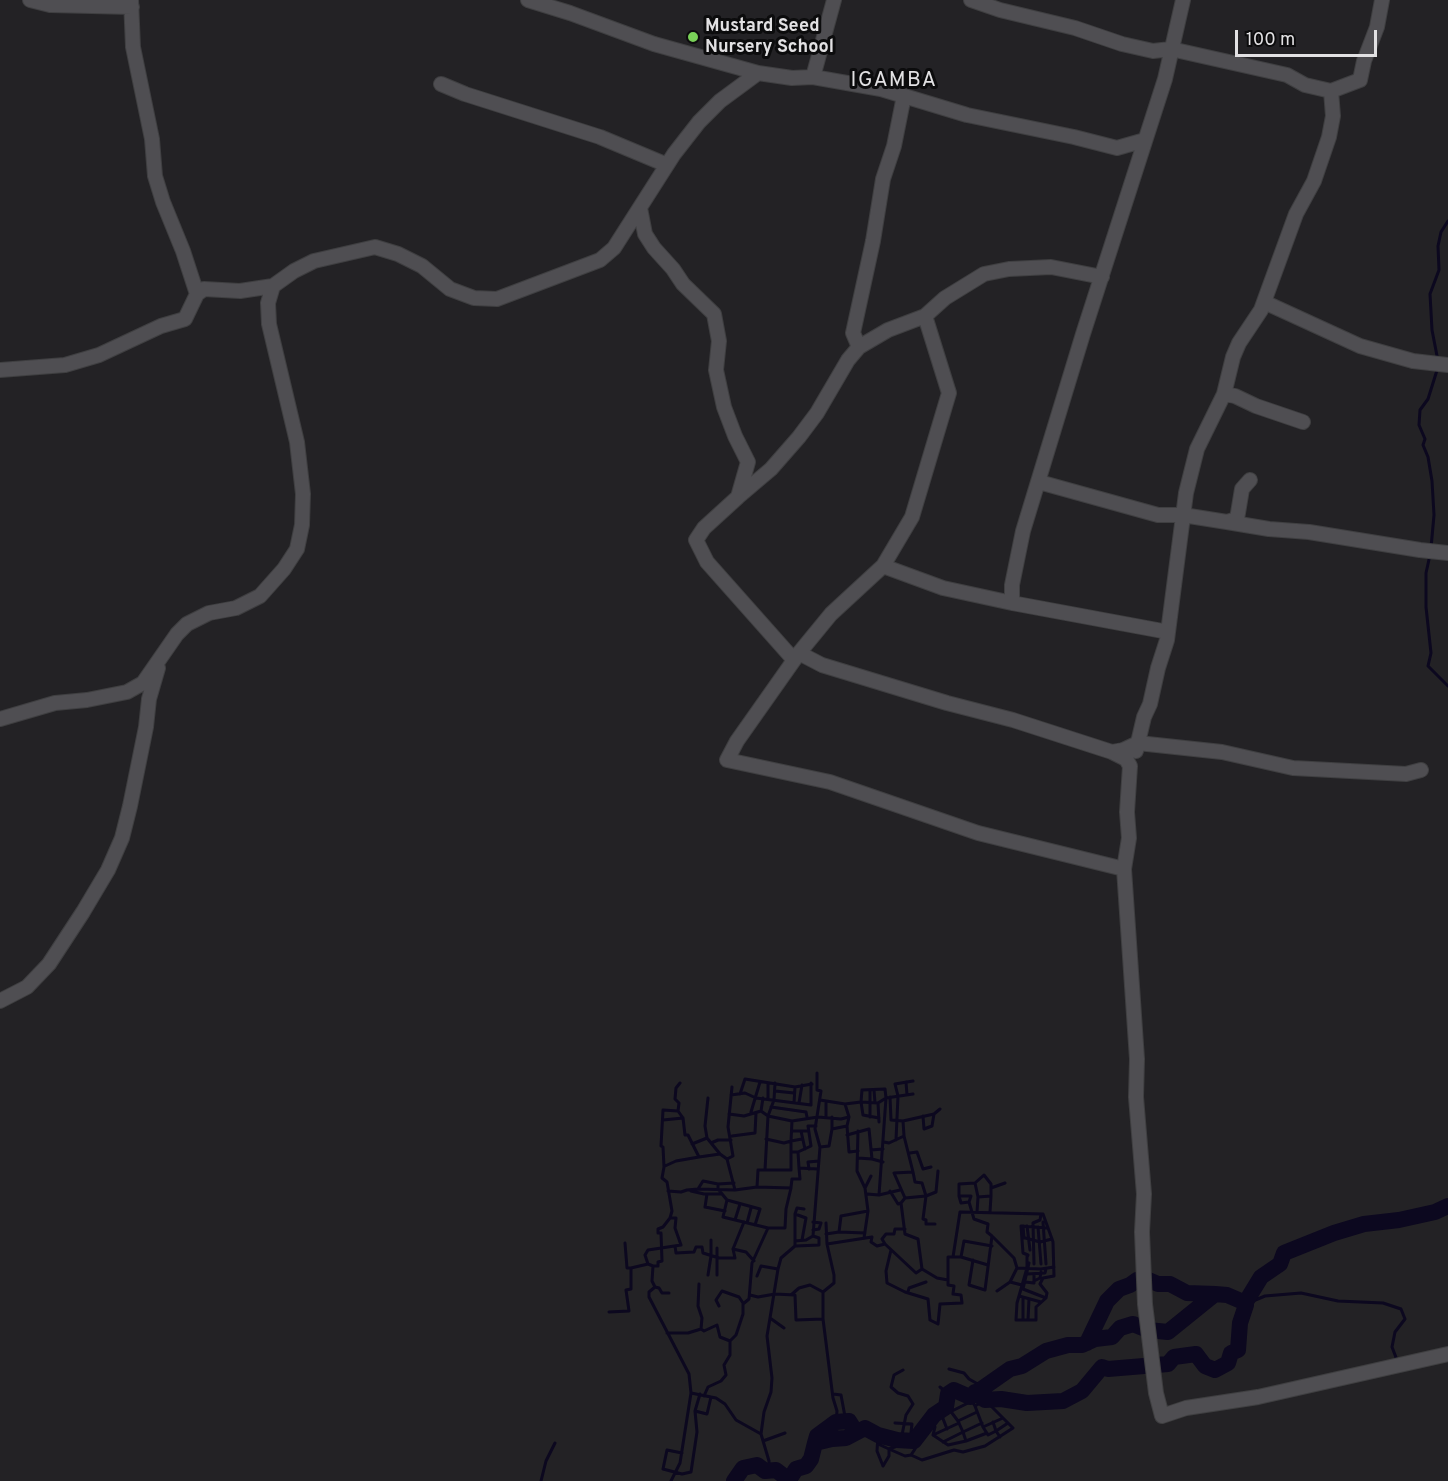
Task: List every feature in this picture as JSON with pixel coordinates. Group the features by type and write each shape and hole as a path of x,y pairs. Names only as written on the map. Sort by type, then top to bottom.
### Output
{"street":[{"path":"30,0 50,4 132,4 133,47 152,140 155,176 197,294"},
{"path":"528,0 654,44 758,73 792,78 813,77 881,89 967,115 1118,148 1145,140"},
{"path":"813,77 834,0"},
{"path":"971,0 1132,46 1153,51 1171,49 1287,75 1305,85 1331,91 1360,80 1364,61 1377,27 1382,0"},
{"path":"1012,603 1012,585 1023,531 1165,79 1183,0"},
{"path":"0,370 65,365 99,355 161,326 185,319 197,294 204,289 240,291 273,286 294,271 314,261 375,247 398,254 422,266 450,289 474,298 497,299 600,260 614,248 667,165 699,122 720,101 758,73"},
{"path":"441,84 465,94 600,137 667,165"},
{"path":"1331,91 1333,116 1329,137 1314,181 1290,230 1264,302 1239,343 1233,357 1224,394 1197,449 1186,493 1168,632 1130,766 1127,812 1129,838 1124,869 1137,1059 1136,1097 1144,1194 1142,1232 1145,1304 1156,1393 1162,1416 1186,1408 1258,1397 1448,1354"},
{"path":"859,346 853,333 884,179 894,146 904,96"},
{"path":"1118,148 1122,155 1138,166"},
{"path":"640,208 645,234 654,248 683,284 714,314 719,340 716,370 724,407 748,462 738,496"},
{"path":"1102,277 1051,267 1009,269 984,274 945,298 925,316 888,330 859,346 848,360 822,406 799,437 771,469 704,528 696,540 707,562 797,656 1112,752 1126,759 1130,766"},
{"path":"0,719 55,703 87,700 127,692 143,683 177,634 187,624 209,613 236,608 260,596 284,569 297,549 302,525 303,494 297,442 269,324 268,303 273,286"},
{"path":"1264,302 1360,346 1413,361 1442,364"},
{"path":"925,316 949,393 912,517 884,566 831,614 797,656 737,741 727,760 830,782 978,833 1124,869"},
{"path":"1224,394 1303,422"},
{"path":"1227,522 1237,519 1242,489 1250,480"},
{"path":"1039,482 1158,515 1183,515 1269,530 1321,534 1436,552"},
{"path":"884,566 943,588 1168,632"},
{"path":"0,1001 27,987 49,964 108,870 122,838 130,806 146,727 149,699 161,657"},
{"path":"1112,752 1138,743 1222,752 1293,768 1406,774 1421,770"}],"waterway":[{"path":"1438,361 1432,330 1430,294 1439,270 1438,246 1441,232 1448,221"},
{"path":"1431,548 1434,515 1432,481 1428,457 1423,445 1425,439 1419,425 1420,410 1428,399 1438,367"},
{"path":"1430,555 1426,573 1426,607 1431,653 1428,666 1448,686"},
{"path":"813,1236 820,1147 815,1129 821,1091 817,1090 817,1073"},
{"path":"740,1094 745,1079 795,1087 812,1084"},
{"path":"896,1140 898,1096 895,1084 913,1081"},
{"path":"751,1112 760,1082"},
{"path":"906,1082 907,1095"},
{"path":"680,1083 676,1088 675,1099 679,1103 678,1111 663,1110 661,1146 663,1147 664,1167 662,1178 667,1182 672,1211 670,1218 663,1227 658,1229 658,1233 661,1233 662,1261 658,1262 658,1266 653,1266 652,1281 655,1287 649,1292 649,1297 689,1374 691,1393"},
{"path":"768,1083 768,1099"},
{"path":"735,1190 757,1187 758,1170 765,1170 768,1116 774,1100 775,1083"},
{"path":"731,1095 745,1093 756,1098 811,1105 811,1083"},
{"path":"799,1103 802,1085"},
{"path":"720,1154 727,1159 733,1156 728,1127 732,1087"},
{"path":"794,1103 795,1087"},
{"path":"845,1104 861,1102 862,1090 885,1089 886,1098 913,1094"},
{"path":"870,1090 870,1117"},
{"path":"874,1090 875,1103"},
{"path":"775,1091 794,1093"},
{"path":"884,1142 889,1143 904,1136 903,1121 891,1120 890,1097"},
{"path":"699,1157 720,1154 707,1138 705,1126 708,1098"},
{"path":"761,1111 763,1098"},
{"path":"879,1118 863,1115 861,1102 878,1103 886,1098"},
{"path":"879,1195 886,1098"},
{"path":"820,1100 845,1104 849,1117 847,1126 832,1129"},
{"path":"826,1101 826,1117"},
{"path":"878,1103 879,1122"},
{"path":"771,1107 806,1112 807,1117"},
{"path":"903,1121 934,1114 940,1109"},
{"path":"665,1166 676,1161 699,1157 688,1135 685,1135 683,1118 678,1111"},
{"path":"729,1114 744,1116 761,1111 768,1116 792,1121 818,1117 841,1119 849,1117"},
{"path":"732,1136 755,1133 756,1113"},
{"path":"923,1116 924,1129 932,1126 934,1114"},
{"path":"820,1147 829,1146 832,1117"},
{"path":"663,1120 683,1118"},
{"path":"766,1139 784,1143 791,1141 792,1121"},
{"path":"791,1152 798,1152 811,1146 808,1126 816,1126"},
{"path":"847,1126 849,1152 858,1151"},
{"path":"847,1135 869,1129 872,1159"},
{"path":"792,1131 808,1131"},
{"path":"801,1131 805,1149"},
{"path":"858,1131 857,1171 865,1188"},
{"path":"904,1136 913,1172"},
{"path":"692,1144 707,1138"},
{"path":"765,1170 791,1170 791,1141 802,1139"},
{"path":"711,1143 718,1140 731,1140"},
{"path":"871,1150 883,1149"},
{"path":"798,1152 799,1168"},
{"path":"910,1153 917,1152 923,1169 931,1167"},
{"path":"858,1158 883,1162"},
{"path":"698,1189 735,1190 727,1159"},
{"path":"809,1169 808,1162 819,1161"},
{"path":"791,1187 792,1179 800,1179 799,1168 818,1169"},
{"path":"922,1269 918,1239 905,1234 901,1203 905,1198 894,1173 913,1172 915,1182 922,1183 926,1196 936,1192 938,1171"},
{"path":"977,1212 978,1197 975,1183 984,1175 991,1184 991,1196"},
{"path":"864,1238 868,1211 865,1188 871,1176"},
{"path":"668,1191 681,1192 698,1189 703,1181 718,1184"},
{"path":"718,1189 718,1184 734,1183"},
{"path":"959,1196 959,1184 975,1183"},
{"path":"991,1188 1005,1183"},
{"path":"718,1189 727,1200 723,1217 768,1228 785,1228 786,1209 791,1188 757,1187"},
{"path":"867,1194 879,1195 900,1190"},
{"path":"691,1191 722,1194"},
{"path":"890,1191 898,1204 901,1203"},
{"path":"707,1194 705,1207 725,1211"},
{"path":"905,1198 926,1196 923,1219 926,1220 926,1224 935,1224"},
{"path":"969,1202 961,1203 959,1196 971,1196 969,1202 974,1219 988,1224 987,1232 992,1236 985,1290 969,1285 973,1260"},
{"path":"978,1197 991,1196 990,1212"},
{"path":"727,1200 760,1209 755,1225"},
{"path":"735,1220 740,1204"},
{"path":"734,1481 743,1468 757,1465 765,1471 776,1470 789,1480 796,1469 806,1466 811,1459 815,1443 846,1438 865,1428 878,1435 897,1440 914,1441 934,1415 946,1407 948,1394 954,1390 970,1397 1010,1369 1022,1366 1046,1351 1112,1337 1120,1328 1133,1324 1148,1330 1168,1332 1215,1294 1227,1295 1241,1301 1247,1300 1261,1277 1280,1264 1284,1253 1364,1224 1399,1220 1435,1212 1448,1206"},
{"path":"747,1223 751,1208"},
{"path":"778,1269 781,1258 795,1246 797,1208 804,1209"},
{"path":"826,1234 839,1232 841,1216 868,1211"},
{"path":"948,1280 948,1257 953,1257 960,1212 1043,1214 1053,1242 1054,1276 1043,1278 1040,1284 1047,1293 1046,1298 1036,1307 1036,1320 1016,1320 1017,1303 1027,1268 1028,1255 1023,1253 1021,1226 1048,1228"},
{"path":"795,1214 806,1218 802,1240"},
{"path":"1034,1264 1033,1223 1040,1220 1041,1214"},
{"path":"653,1266 648,1264 645,1255 648,1250 681,1245 675,1228 676,1218 670,1218"},
{"path":"744,1222 733,1249 746,1252 754,1261"},
{"path":"813,1222 821,1223 819,1229 813,1230"},
{"path":"1043,1222 1046,1264"},
{"path":"826,1223 827,1244"},
{"path":"1023,1226 1024,1238"},
{"path":"1027,1226 1030,1250"},
{"path":"1038,1227 1041,1264"},
{"path":"704,1396 708,1387 721,1381 726,1375 724,1365 730,1355 730,1341 736,1335 743,1314 743,1304 749,1299 752,1263 768,1228"},
{"path":"823,1292 834,1283 827,1244 872,1237 871,1242 877,1246 885,1244 882,1239 886,1234 894,1234 895,1229 905,1229"},
{"path":"839,1232 865,1233"},
{"path":"795,1241 806,1240 813,1236 819,1238 819,1245 796,1246"},
{"path":"993,1237 1014,1258 1017,1268"},
{"path":"1022,1237 1040,1242 1052,1239"},
{"path":"708,1275 711,1240"},
{"path":"953,1257 961,1257 964,1241 992,1246"},
{"path":"609,1312 629,1311 626,1290 631,1289 631,1268 627,1268 625,1243"},
{"path":"885,1244 916,1273 922,1269 937,1278 948,1280 948,1285 954,1286 953,1294 961,1295 962,1303 940,1304 938,1324 930,1320 928,1299 905,1292 887,1283 886,1271 891,1250"},
{"path":"675,1246 676,1253 694,1252 696,1247 702,1247 703,1253 719,1258 735,1258 733,1249"},
{"path":"717,1248 717,1275"},
{"path":"961,1257 988,1265"},
{"path":"1023,1289 1029,1263"},
{"path":"631,1268 648,1264"},
{"path":"757,1276 761,1266 778,1269 770,1318 784,1328"},
{"path":"997,1291 1010,1282 1017,1268 1054,1267"},
{"path":"1027,1274 1045,1273 1046,1269"},
{"path":"1034,1281 1040,1278 1041,1272"},
{"path":"1025,1282 1034,1283 1034,1275"},
{"path":"1087,1343 1107,1301 1119,1289 1137,1280 1144,1278 1158,1284 1170,1284 1187,1293 1215,1294"},
{"path":"908,1292 909,1288 926,1282"},
{"path":"1010,1282 1022,1285"},
{"path":"699,1284 698,1306 702,1318 701,1329 704,1331 717,1325 720,1337 730,1341"},
{"path":"791,1295 799,1288 810,1285 823,1292"},
{"path":"655,1287 659,1288 662,1293 669,1293"},
{"path":"1023,1289 1046,1298"},
{"path":"719,1306 716,1300 722,1291 739,1297 743,1303"},
{"path":"750,1295 758,1297 775,1294 795,1295 796,1320 823,1319 823,1292"},
{"path":"1247,1300 1301,1293 1338,1301 1383,1303 1401,1309 1405,1319 1395,1332 1392,1347 1397,1360"},
{"path":"1019,1296 1041,1302"},
{"path":"1023,1297 1023,1320"},
{"path":"1028,1320 1029,1299"},
{"path":"975,1392 985,1400 1001,1399 1027,1403 1063,1401 1082,1391 1102,1367 1108,1369 1168,1364 1174,1357 1196,1354 1205,1366 1215,1370 1228,1363 1231,1353 1238,1350 1240,1323 1246,1305"},
{"path":"769,1471 769,1461 761,1434 764,1412 771,1392 772,1378 767,1336 770,1318"},
{"path":"823,1319 833,1398 837,1411 836,1422"},
{"path":"667,1333 688,1333 701,1329"},
{"path":"949,1369 964,1373 969,1379 983,1387"},
{"path":"901,1440 906,1415 913,1404 908,1396 898,1393 891,1387 894,1375 903,1370"},
{"path":"940,1387 948,1394"},
{"path":"671,1481 680,1463 691,1393 716,1398 725,1404 736,1420 761,1434"},
{"path":"682,1453 667,1450 663,1469 682,1474 691,1472 697,1432 695,1411 700,1394"},
{"path":"833,1394 841,1395 846,1422"},
{"path":"695,1411 707,1414 711,1397"},
{"path":"889,1449 922,1460 954,1450 963,1452 985,1446 1013,1428 985,1400 975,1406 970,1397"},
{"path":"940,1411 942,1416 972,1401"},
{"path":"975,1406 983,1427 1003,1418"},
{"path":"952,1413 958,1421 977,1412"},
{"path":"930,1419 933,1422 942,1416 947,1429"},
{"path":"815,1443 817,1436 836,1422 849,1421 856,1432"},
{"path":"958,1421 963,1432 982,1423"},
{"path":"933,1422 935,1427 933,1435 948,1445 966,1441"},
{"path":"993,1422 996,1431 1008,1423"},
{"path":"895,1423 912,1424 910,1441"},
{"path":"933,1435 959,1423"},
{"path":"983,1427 988,1435 996,1431 1000,1437"},
{"path":"943,1442 963,1432 966,1441 987,1433"},
{"path":"763,1441 785,1433"},
{"path":"878,1435 877,1451 883,1466"},
{"path":"911,1455 915,1449 914,1441"},
{"path":"541,1481 546,1461 555,1443"},
{"path":"878,1444 889,1449 889,1456 883,1466"},
{"path":"889,1449 903,1444"}],"place":[{"name":"Mustard Seed Nursery School","path":"693,37"}],"district":[{"name":"IGAMBA","path":"894,82"}]}
